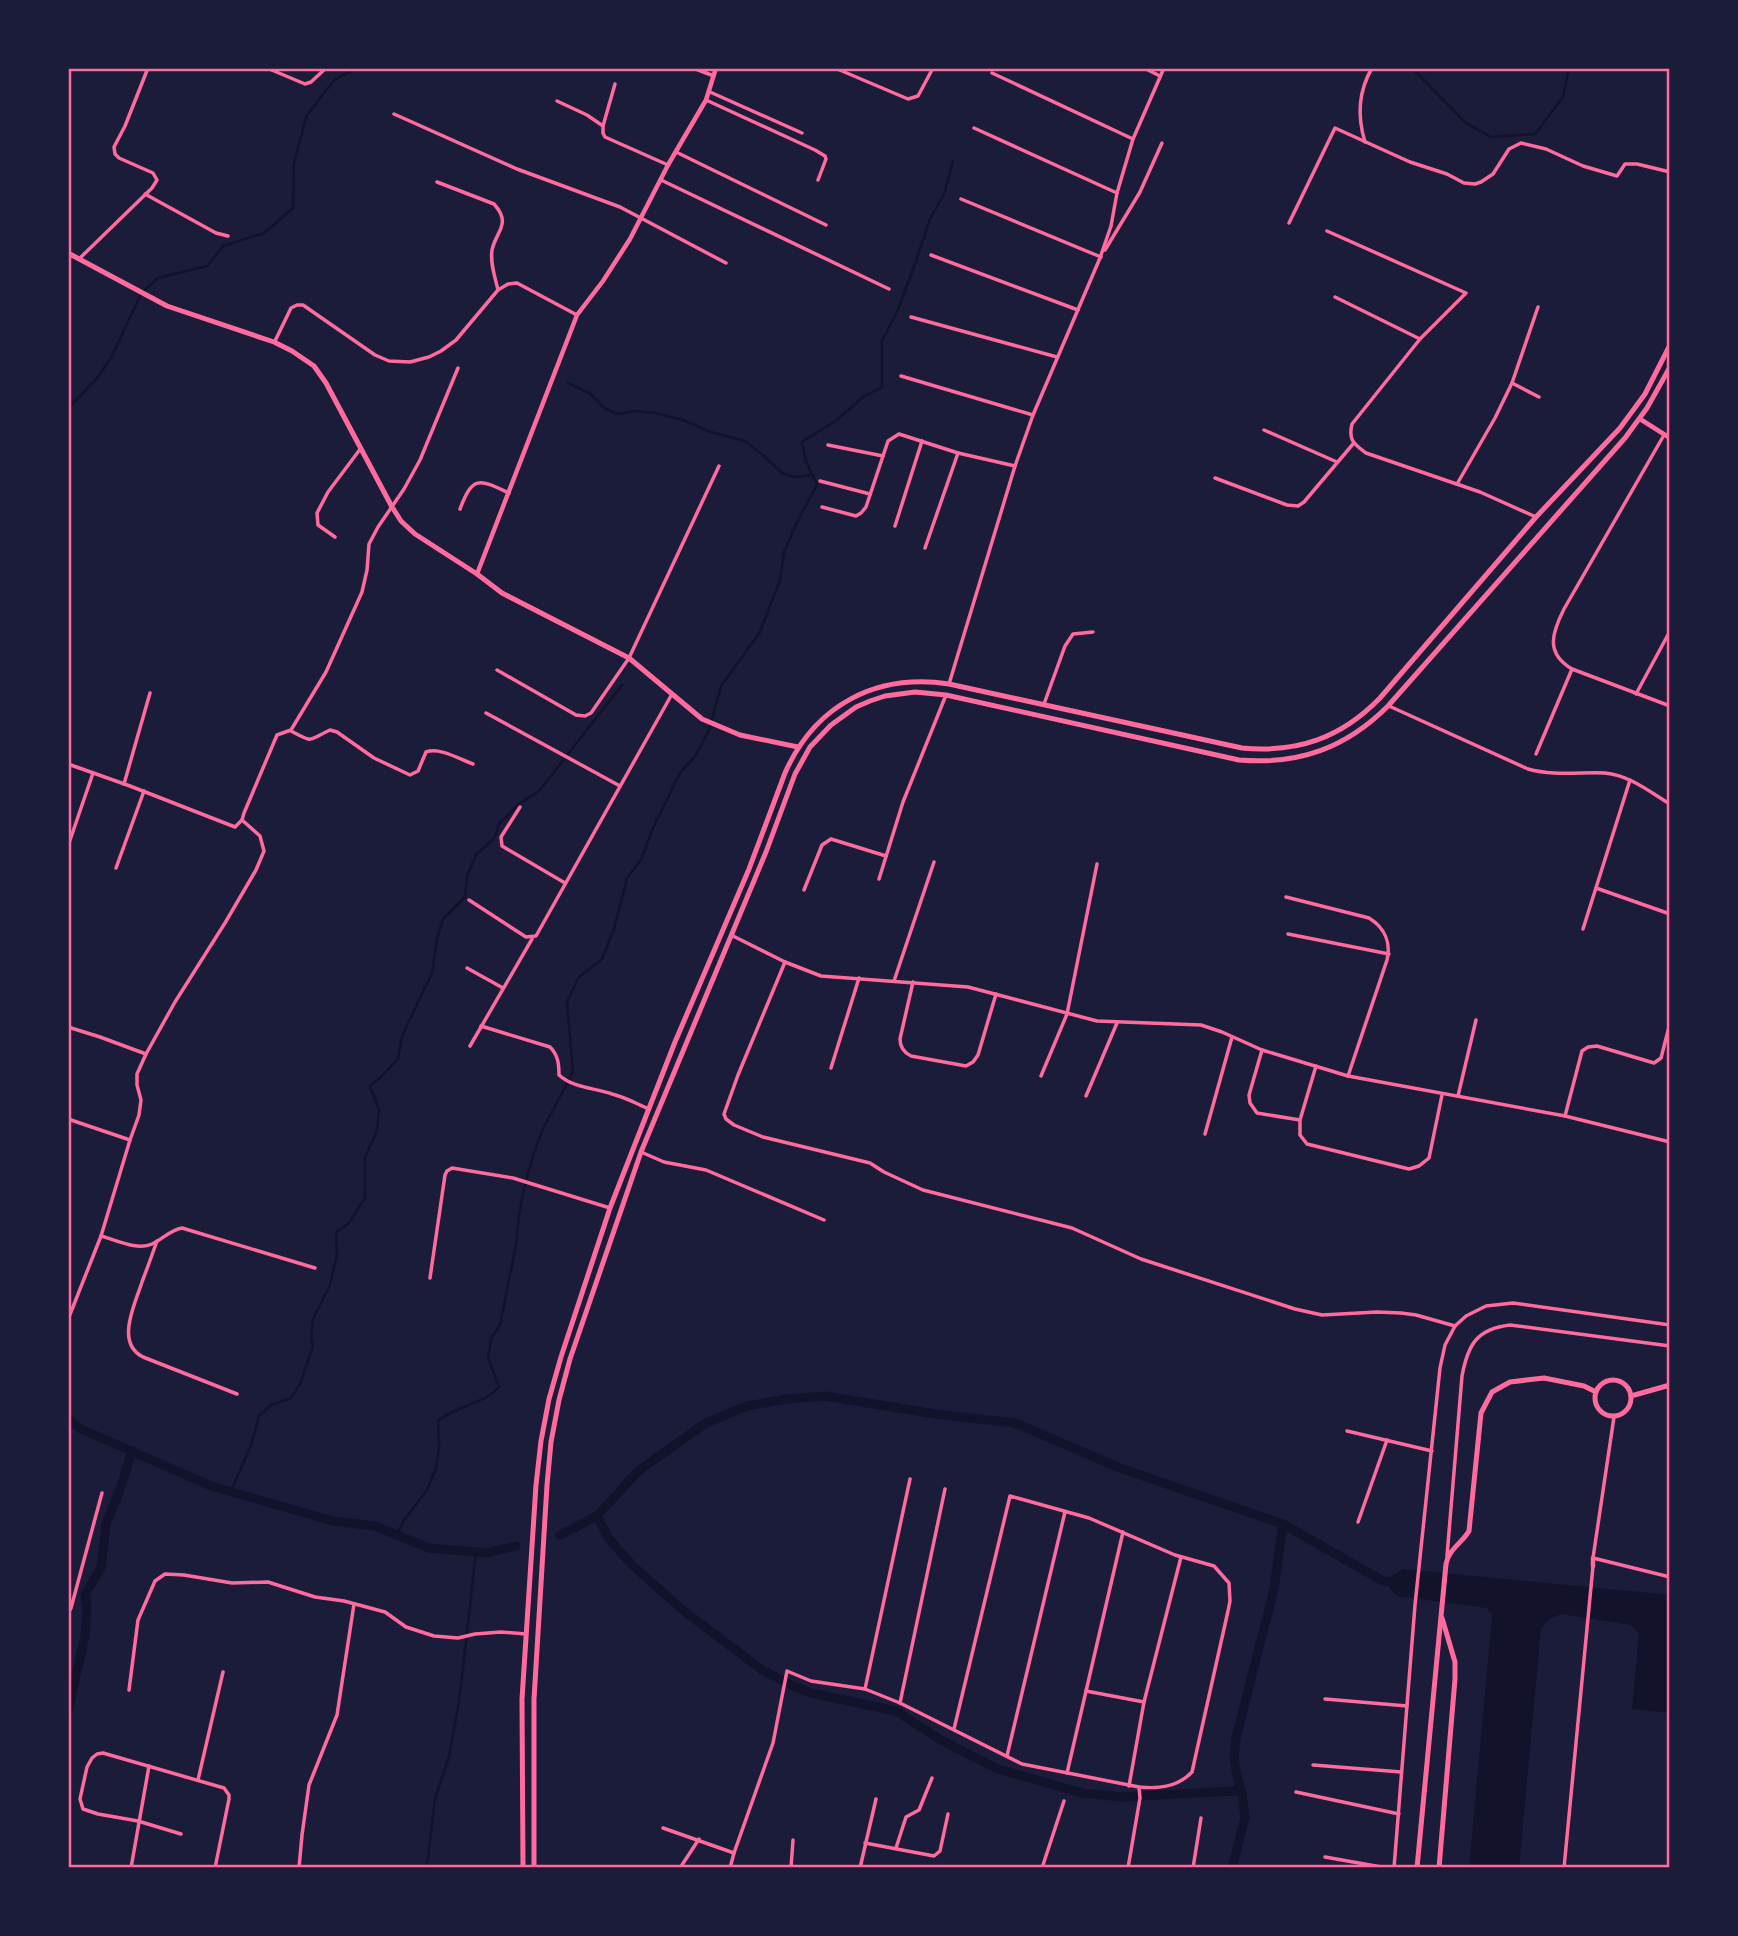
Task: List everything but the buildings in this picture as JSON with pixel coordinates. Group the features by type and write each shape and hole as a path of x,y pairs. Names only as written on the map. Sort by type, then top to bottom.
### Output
{"main road":[{"path":"68,253 167,306 274,342 304,357 321,374 392,507 401,521 415,534 502,593 629,658 702,719 740,735 799,747"},
{"path":"523,1868 522,1699 536,1485 545,1420 561,1357 610,1208 675,1042 745,880 785,773 807,735 827,715 864,692 906,682 935,682 1242,748 1288,748 1318,740 1345,727 1369,709 1536,517 1629,417 1652,382 1670,345"},
{"path":"535,1868 534,1699 547,1485 555,1421 570,1359 641,1152 766,852 795,774 820,735 856,707 878,698 915,692 946,695 1223,757 1256,761 1289,760 1336,745 1364,728 1388,706 1640,419 1670,366"},
{"path":"1496,564 1506,572"},
{"path":"675,1042 684,1047"},
{"path":"1418,1868 1446,1561 1451,1550 1469,1531 1481,1413 1492,1392 1510,1382 1544,1378 1584,1386 1596,1392"},
{"path":"1615,1380 1626,1385 1631,1396 1629,1408 1620,1416 1608,1416 1595,1404 1596,1392 1604,1382 1615,1380"},
{"path":"1631,1396 1670,1385"},
{"path":"1439,1868 1455,1661 1441,1614"},
{"path":"522,1699 534,1699"}],"street":[{"path":"79,259 157,180 153,173 119,158 114,147 148,68"},
{"path":"267,68 305,84 326,68"},
{"path":"693,68 714,76"},
{"path":"477,574 577,315 603,281 642,218 667,165 710,92 716,68"},
{"path":"835,68 908,99 918,96 933,68"},
{"path":"1144,68 1160,75"},
{"path":"949,684 1015,466 1033,415 1100,258 1133,139 1164,68"},
{"path":"1365,142 1359,122 1361,94 1372,68"},
{"path":"992,72 1133,139"},
{"path":"615,84 603,126 605,137 667,165"},
{"path":"710,92 802,133"},
{"path":"706,100 825,156 818,180"},
{"path":"557,102 587,115 603,126"},
{"path":"394,114 517,169 620,207 726,263"},
{"path":"974,128 1118,193"},
{"path":"1289,223 1335,128 1464,183 1475,184 1493,174 1509,149 1521,143 1546,149 1583,166 1617,176 1625,164 1670,172"},
{"path":"1100,258 1140,192 1162,143"},
{"path":"676,152 826,225"},
{"path":"661,180 889,289"},
{"path":"436,182 494,204 500,211 502,226 492,250 498,289"},
{"path":"145,194 216,233 228,236"},
{"path":"961,199 1100,258"},
{"path":"1326,231 1466,293 1420,339 1352,424 1350,432 1353,444 1366,453 1480,492 1536,517"},
{"path":"931,256 1079,310"},
{"path":"274,342 291,308 303,305 375,355 389,361 410,362 441,351 456,340 498,289 517,283 577,315"},
{"path":"1335,297 1420,339"},
{"path":"1457,485 1512,383 1538,307"},
{"path":"911,317 1057,357"},
{"path":"68,764 235,827 242,820 277,735 291,730 326,672 362,592 369,544 412,476 458,368"},
{"path":"901,376 1033,415"},
{"path":"1512,383 1539,397"},
{"path":"1640,419 1670,438"},
{"path":"1264,430 1337,462"},
{"path":"822,507 856,516 861,513 866,507 888,441 899,435 958,453 1015,466"},
{"path":"1664,435 1558,621 1553,647 1560,660 1572,669 1670,706"},
{"path":"895,526 922,441"},
{"path":"1215,478 1294,507 1304,502 1353,444"},
{"path":"828,445 883,456"},
{"path":"335,537 318,525 317,513 328,492 360,448"},
{"path":"925,548 958,453"},
{"path":"497,670 576,715 585,716 591,713 629,658 719,466"},
{"path":"820,481 870,494"},
{"path":"460,509 468,489 479,482 509,493"},
{"path":"1636,694 1670,631"},
{"path":"1044,705 1070,638 1073,634 1093,632"},
{"path":"1536,754 1572,669"},
{"path":"124,784 150,693"},
{"path":"470,1046 537,934 672,694"},
{"path":"879,879 903,802 946,695"},
{"path":"1388,706 1528,769 1550,773 1605,773 1630,780 1670,804"},
{"path":"486,713 620,786"},
{"path":"291,730 308,740 316,739 330,730 337,732 374,758 410,775 418,771 426,752 431,750 473,764"},
{"path":"68,846 93,773"},
{"path":"1583,929 1630,780"},
{"path":"116,868 144,792"},
{"path":"520,807 501,837 502,846 565,883"},
{"path":"69,1317 102,1236 139,1115 141,1100 137,1074 175,1002 225,923 264,851 260,836 242,820"},
{"path":"804,890 822,845 828,840 886,856"},
{"path":"894,981 934,862"},
{"path":"1041,1076 1066,1014 1097,864"},
{"path":"1595,888 1670,914"},
{"path":"1286,897 1369,918 1384,933 1388,954 1348,1076"},
{"path":"469,900 526,937 534,937"},
{"path":"1288,934 1388,954"},
{"path":"731,935 785,962 821,976 968,987 1097,1021 1201,1025 1262,1050 1348,1076 1565,1116 1670,1142"},
{"path":"785,962 724,1114 734,1125 763,1137 870,1163 923,1190 1072,1228 1141,1259 1295,1309 1322,1315 1401,1313 1455,1326"},
{"path":"467,968 503,988"},
{"path":"831,1068 859,978"},
{"path":"913,982 900,1039 904,1051 911,1056 966,1066 978,1055 996,994"},
{"path":"1458,1096 1475,1020"},
{"path":"1086,1096 1117,1023"},
{"path":"1565,1116 1582,1051 1597,1046 1654,1063 1661,1058 1670,1023"},
{"path":"481,1026 550,1047 559,1062 559,1075 562,1078 649,1109"},
{"path":"68,1027 146,1054"},
{"path":"1205,1135 1232,1037"},
{"path":"1262,1050 1249,1095 1250,1103 1257,1113 1300,1120"},
{"path":"1316,1066 1300,1120 1300,1135 1307,1144 1409,1169 1419,1166 1429,1158 1442,1095"},
{"path":"68,1119 130,1140"},
{"path":"641,1152 660,1161 706,1170 824,1220"},
{"path":"430,1278 447,1171 454,1168 513,1178 610,1208"},
{"path":"102,1236 143,1247 169,1232 183,1228 315,1268"},
{"path":"157,1241 130,1317 129,1335 132,1349 143,1357 237,1394"},
{"path":"1394,1868 1415,1605 1440,1367 1445,1345 1455,1326 1466,1316 1486,1306 1513,1303 1670,1325"},
{"path":"1446,1561 1462,1376 1465,1358 1471,1345 1481,1334 1494,1327 1510,1325 1670,1346"},
{"path":"1564,1868 1593,1558 1614,1417"},
{"path":"1347,1431 1432,1451"},
{"path":"1357,1522 1387,1440"},
{"path":"865,1689 910,1479"},
{"path":"900,1703 945,1489"},
{"path":"68,1614 102,1493"},
{"path":"730,1868 774,1743 787,1671 811,1681 865,1689 900,1703 1023,1764 1139,1789 1172,1786 1184,1780 1192,1772 1230,1601 1229,1583 1214,1566 1181,1557 1089,1518 1010,1496 954,1729"},
{"path":"1007,1756 1065,1512"},
{"path":"1067,1773 1123,1532"},
{"path":"1129,1786 1144,1702 1181,1557"},
{"path":"1593,1558 1670,1577"},
{"path":"129,1690 138,1620 155,1581 166,1574 232,1583 268,1582 315,1597 385,1612 406,1627 434,1636 458,1638 501,1632 527,1634"},
{"path":"299,1868 309,1785 337,1715 354,1604"},
{"path":"198,1780 223,1672"},
{"path":"1086,1690 1144,1702"},
{"path":"1325,1699 1407,1706"},
{"path":"181,1834 83,1809 79,1799 92,1758 103,1753 224,1788 229,1795 215,1868"},
{"path":"1313,1765 1401,1772"},
{"path":"131,1868 149,1766"},
{"path":"896,1848 906,1817 919,1810 932,1778"},
{"path":"1128,1868 1140,1798 1139,1789"},
{"path":"1296,1792 1399,1814"},
{"path":"860,1868 876,1799"},
{"path":"1042,1868 1064,1801"},
{"path":"865,1843 932,1856 940,1850 948,1814"},
{"path":"1193,1868 1201,1818"},
{"path":"663,1828 734,1853"},
{"path":"680,1868 699,1839"},
{"path":"791,1868 793,1840"},
{"path":"1325,1857 1387,1868"}],"shaded area":[{"path":"1403,1569 1670,1595 1670,1713 1632,1709 1639,1634 1631,1625 1561,1614 1550,1619 1541,1628 1519,1868 1469,1868 1492,1616 1487,1608 1397,1596 1383,1581"}],"waterway":[{"path":"68,409 97,378 111,358 142,292 158,278 207,266 223,246 264,233 293,208 294,163 307,115 335,79 358,68"},
{"path":"1412,68 1466,123 1491,137 1535,134 1563,97 1569,68"},
{"path":"397,1535 404,1520 427,1490 436,1468 438,1421 487,1397 499,1387 488,1358 491,1339 500,1325 524,1188 543,1129 573,1072 567,1002 579,977 602,959 614,929 627,878 641,860 653,828 680,773 696,755 709,730 721,686 760,632 780,580 784,552 817,485 806,461 802,442 837,420 863,397 882,387 882,341 898,310 930,219 944,194 953,161"},
{"path":"568,383 591,394 604,408 618,414 635,411 683,420 711,432 745,441 782,473 794,477 812,475"},
{"path":"231,1491 251,1445 259,1416 271,1405 291,1398 300,1384 313,1346 313,1319 330,1285 337,1254 336,1232 348,1224 365,1198 365,1157 377,1131 379,1110 370,1086 398,1059 402,1036 432,973 443,919 465,897 467,876 476,855 495,837 499,824 519,804 539,791 622,685"},
{"path":"560,1535 597,1516 638,1471 706,1423 747,1406 825,1396 935,1414 1015,1423 1120,1468 1283,1524 1383,1581 1393,1582"},
{"path":"68,1419 81,1429 211,1486 333,1521 375,1526 429,1548 487,1553 516,1546"},
{"path":"68,1711 85,1636 85,1595 101,1567 106,1524 132,1451"},
{"path":"597,1516 609,1539 633,1566 684,1611 762,1670 793,1686 811,1693 896,1711 941,1740 998,1769 1082,1793 1122,1797 1235,1791 1242,1794"},
{"path":"1232,1868 1245,1817 1234,1758 1236,1738 1274,1589 1283,1524"},
{"path":"425,1868 435,1799 449,1756 459,1702 476,1552"}]}
